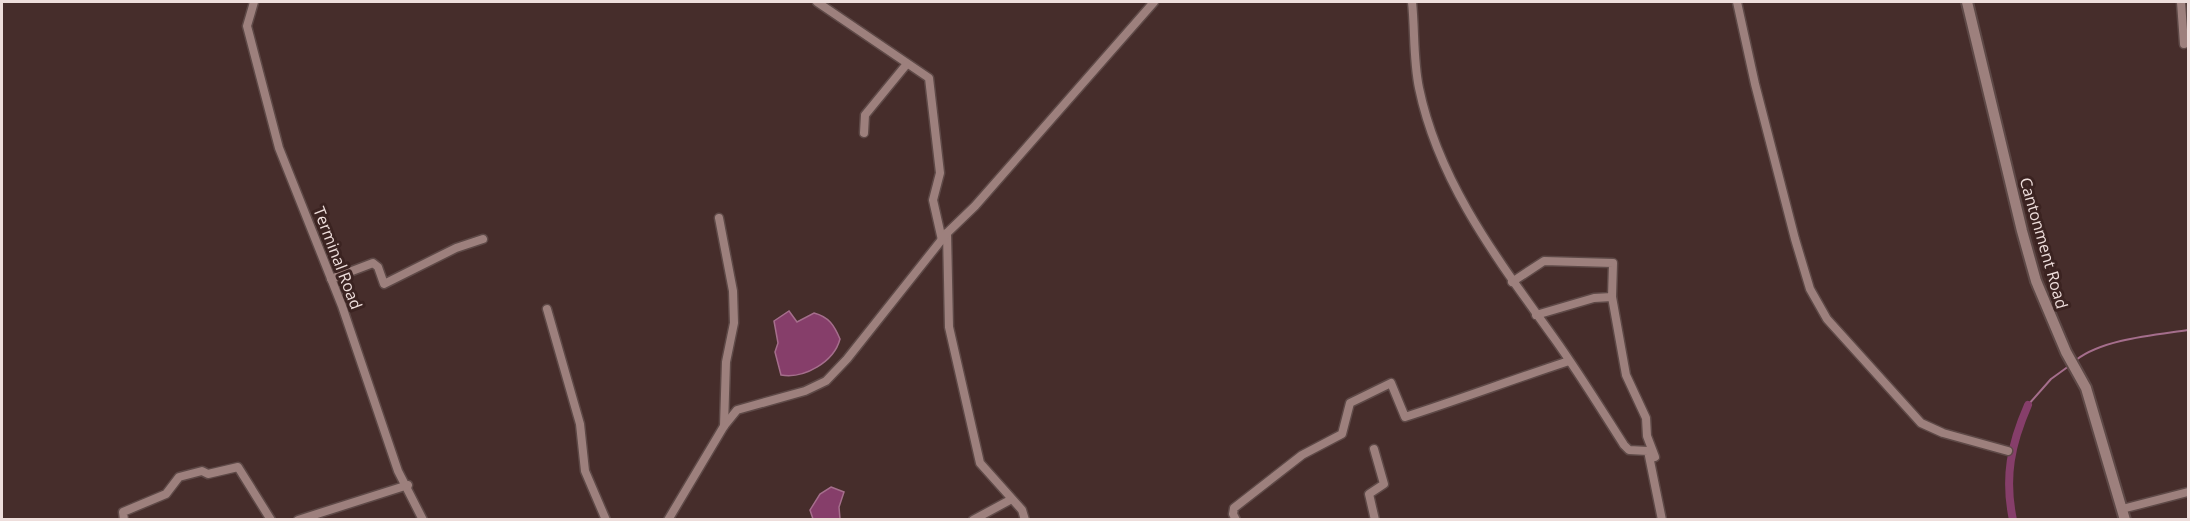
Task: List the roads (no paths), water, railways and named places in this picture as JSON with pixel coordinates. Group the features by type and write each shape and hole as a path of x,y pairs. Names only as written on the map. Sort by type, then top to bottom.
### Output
{"street":[{"name":"Terminal Road","path":"254,2 247,26 279,148 331,279 399,471 423,519"},
{"path":"817,2 929,78 940,173 933,200 944,236 949,327 980,463 1010,500 1022,510 1025,519"},
{"path":"668,519 724,426 737,410 805,391 826,381 847,359 944,236 975,206 1154,2"},
{"path":"1412,2 1414,54 1419,88 1445,167 1477,229 1624,445 1629,450 1648,451 1652,461 1662,519"},
{"path":"1737,2 1755,84 1809,289 1827,319 1921,423 1943,433 2008,451"},
{"name":"Cantonment Road","path":"1967,2 2022,231 2037,281 2066,352 2086,388 2123,514"},
{"path":"2181,2 2184,44"},
{"path":"864,133 865,115 906,64"},
{"path":"719,218 733,291 734,323 726,362 724,426"},
{"path":"331,279 373,263 378,267 384,284 456,248 483,239"},
{"path":"1512,282 1544,261 1613,263 1612,297 1626,375 1646,418 1647,436 1656,459 1652,461"},
{"path":"1536,315 1594,298 1612,297"},
{"path":"547,309 580,424 585,471 606,519"},
{"path":"1236,519 1233,514 1234,508 1302,455 1342,434 1350,403 1365,395 1391,383 1405,417 1475,396 1492,385 1569,361"},
{"path":"1374,449 1384,484 1369,494 1375,519"},
{"path":"124,519 123,512 166,494 178,477 202,471 208,474 238,467 271,519"},
{"path":"298,519 408,485"},
{"path":"2123,514 2188,492"},
{"path":"973,519 1010,500"}],"waterway":[{"path":"2076,360 2100,347 2145,336 2188,330"},
{"path":"2028,405 2051,379 2069,366"},
{"path":"2013,520 2009,475 2013,447 2028,405"}]}
